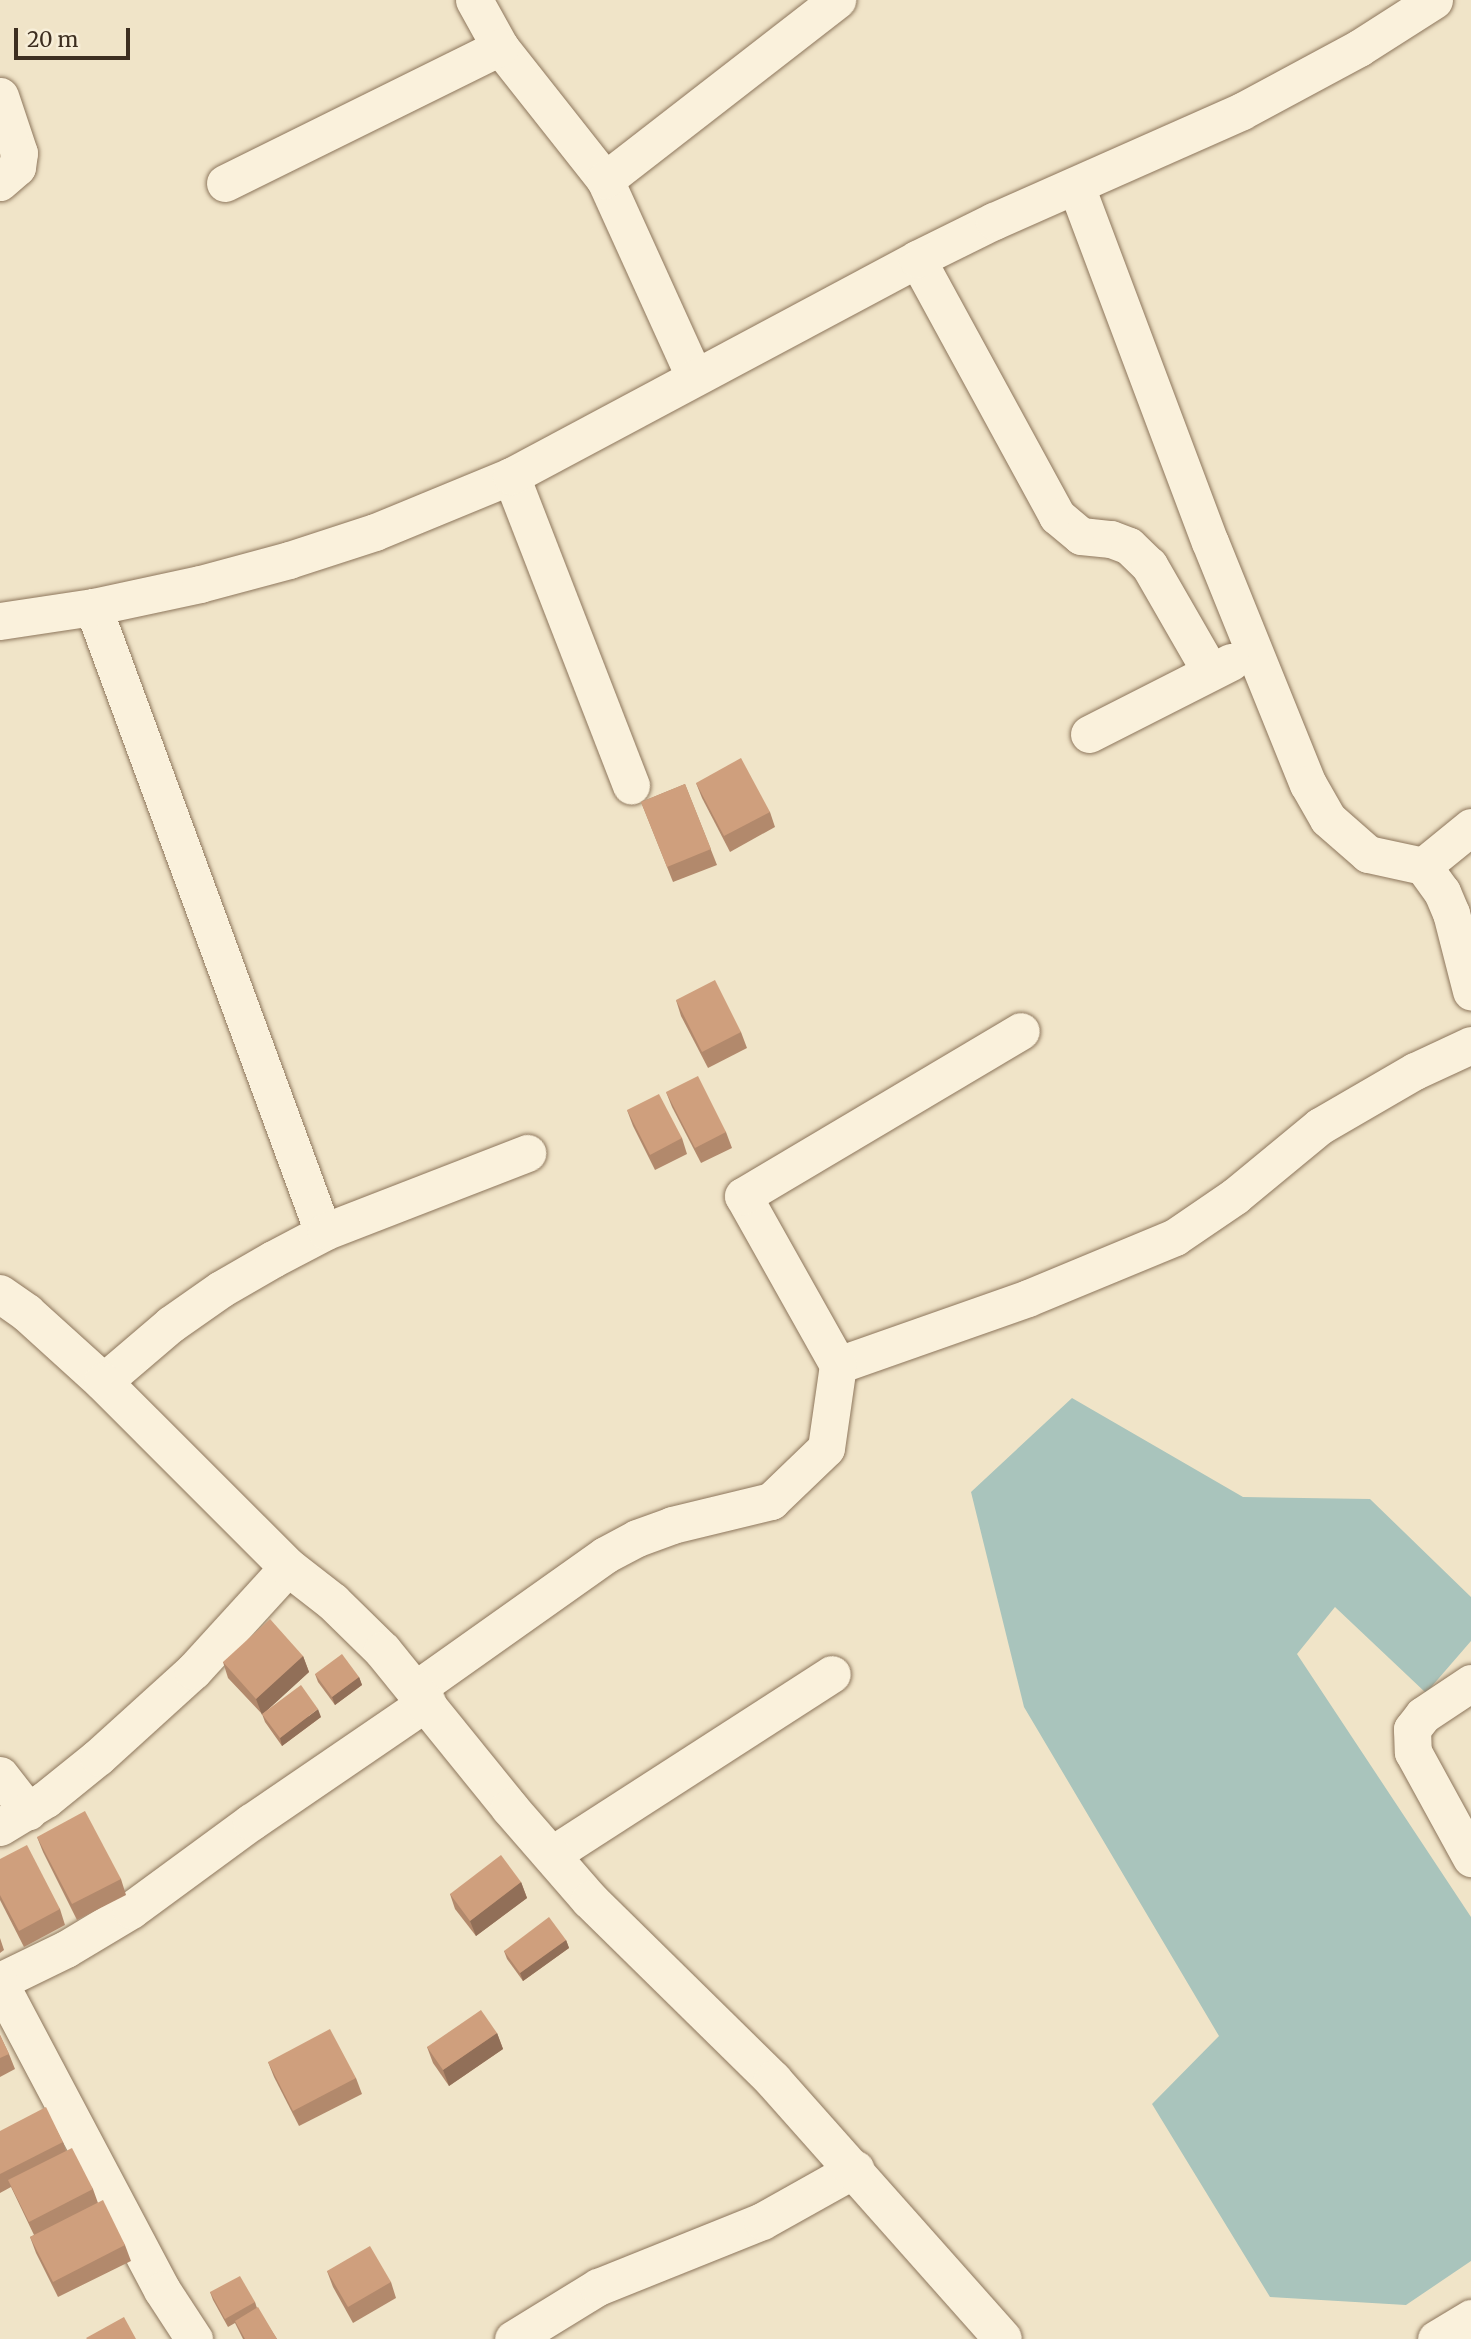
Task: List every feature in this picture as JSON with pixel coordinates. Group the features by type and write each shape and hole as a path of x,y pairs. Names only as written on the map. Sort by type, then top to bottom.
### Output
{"street":[{"path":"474,0 500,47 605,180 694,376"},
{"path":"605,180 837,0"},
{"path":"0,621 93,607 200,584 314,552 375,532 511,476 917,259 1242,111 1359,48 1434,0"},
{"path":"225,183 500,47"},
{"path":"0,96 19,153 17,167 0,182"},
{"path":"1076,186 1308,784 1328,819 1368,854 1423,866 1442,892 1451,913 1471,991"},
{"path":"917,259 1057,516 1081,536 1111,539 1129,546 1149,565 1210,671"},
{"path":"511,476 631,786"},
{"path":"93,607 323,1232"},
{"path":"1089,734 1210,671 1255,653"},
{"path":"1423,866 1471,827"},
{"path":"194,2339 162,2290 0,1983 66,1949 131,1910 422,1696 605,1555 671,1524 771,1501 826,1448 838,1365 743,1196 1021,1031"},
{"path":"838,1365 1028,1298 1175,1237 1235,1196 1320,1126 1415,1071 1471,1045"},
{"path":"103,1381 171,1324 221,1289 323,1232 527,1153"},
{"path":"0,1294 27,1313 103,1381 288,1567 333,1602 422,1696 590,1900 774,2080 1003,2339"},
{"path":"0,1775 14,1819 98,1757 193,1671 288,1567"},
{"path":"551,1855 832,1674"},
{"path":"1471,1683 1431,1709 1412,1729 1413,1752 1471,1858"},
{"path":"513,2339 598,2287 751,2226 855,2169"},
{"path":"1436,2339 1471,2318"}],"water":[{"path":"1072,1398 1243,1497 1370,1499 1471,1597 1471,1641 1426,1693 1335,1607 1297,1654 1471,1917 1471,2261 1406,2305 1270,2297 1152,2104 1219,2036 1024,1707 971,1492"}],"building":[{"path":"741,758 770,812 724,836 696,783"},
{"path":"685,784 711,849 667,867 641,802"},
{"path":"715,980 741,1032 702,1052 676,1000"},
{"path":"698,1076 726,1132 695,1148 666,1092"},
{"path":"659,1094 682,1138 650,1155 627,1110"},
{"path":"270,1619 303,1656 256,1699 223,1662"},
{"path":"342,1654 359,1677 332,1697 315,1674"},
{"path":"301,1685 318,1709 280,1738 262,1714"},
{"path":"85,1811 121,1879 72,1904 37,1837"},
{"path":"27,1845 60,1909 19,1931 0,1895 0,1859"},
{"path":"501,1855 521,1882 470,1921 450,1894"},
{"path":"549,1917 566,1940 520,1973 504,1951"},
{"path":"481,2010 497,2033 443,2070 427,2047"},
{"path":"330,2029 356,2078 293,2111 268,2062"},
{"path":"0,2035 9,2054 0,2058"},
{"path":"46,2107 63,2142 0,2174 0,2131"},
{"path":"72,2148 93,2189 29,2222 8,2180"},
{"path":"103,2200 125,2245 53,2282 30,2237"},
{"path":"370,2246 391,2282 348,2307 327,2271"},
{"path":"240,2276 255,2302 225,2319 210,2292"},
{"path":"258,2307 277,2339 245,2339 235,2321"},
{"path":"124,2317 136,2339 86,2338"}]}
